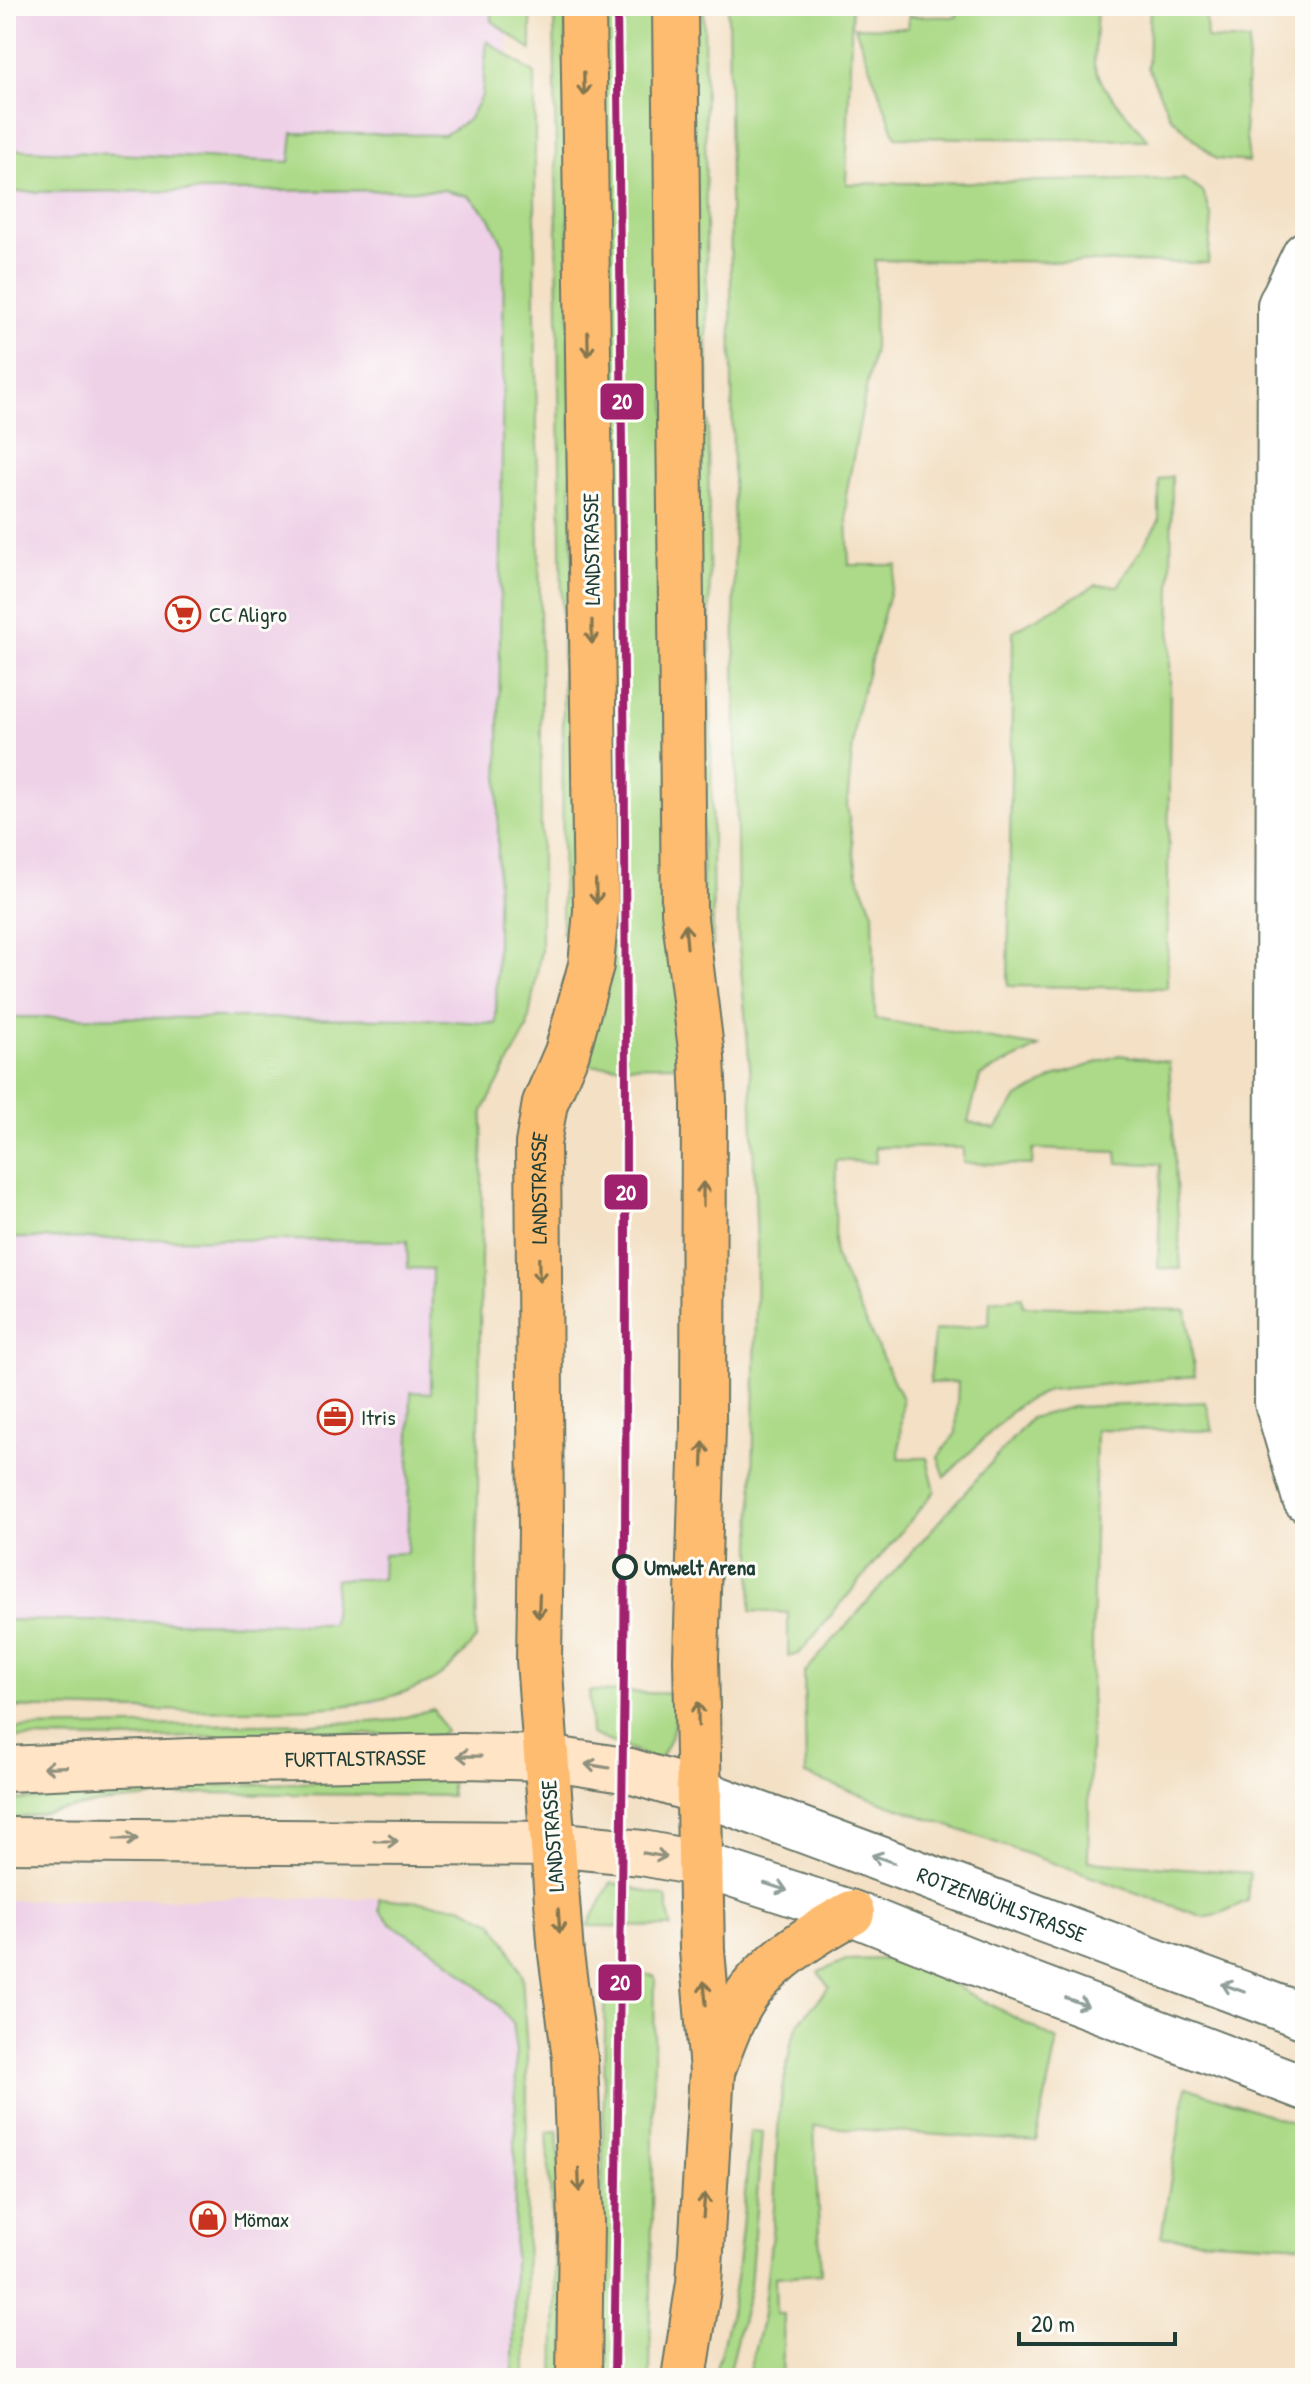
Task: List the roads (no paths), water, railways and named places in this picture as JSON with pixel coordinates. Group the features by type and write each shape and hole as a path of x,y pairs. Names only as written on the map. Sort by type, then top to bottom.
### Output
{"main road":[{"name":"LANDSTRASSE","path":"579,2378 581,2222 575,2058 561,1954 539,1660 538,1144 545,1103 567,1052 591,965 596,911 583,6"},
{"path":"675,6 684,911 702,1057 704,1102 703,1427 696,1659 702,1950 712,2071 699,2283 684,2378"},
{"name":"FURTTALSTRASSE","path":"6,1769 189,1761 463,1756 547,1758 630,1771 700,1792"},
{"path":"6,1840 553,1844 642,1853 701,1864"},
{"path":"712,2071 729,2029 751,1990 804,1941 852,1913"}],"street":[{"path":"1305,254 1280,305 1277,1388 1277,1403 1305,1499"},
{"name":"ROTZENBÜHLSTRASSE","path":"700,1792 1305,2017"},
{"path":"701,1864 852,1913 1305,2088"}],"tram line":[{"name":"20","path":"614,2378 626,1249 624,627 617,6"}],"place":[{"name":"CC Aligro","path":"183,614"},
{"name":"Itris","path":"335,1417"},
{"name":"Umwelt Arena","path":"625,1567"},
{"name":"Mömax","path":"208,2219"}]}
